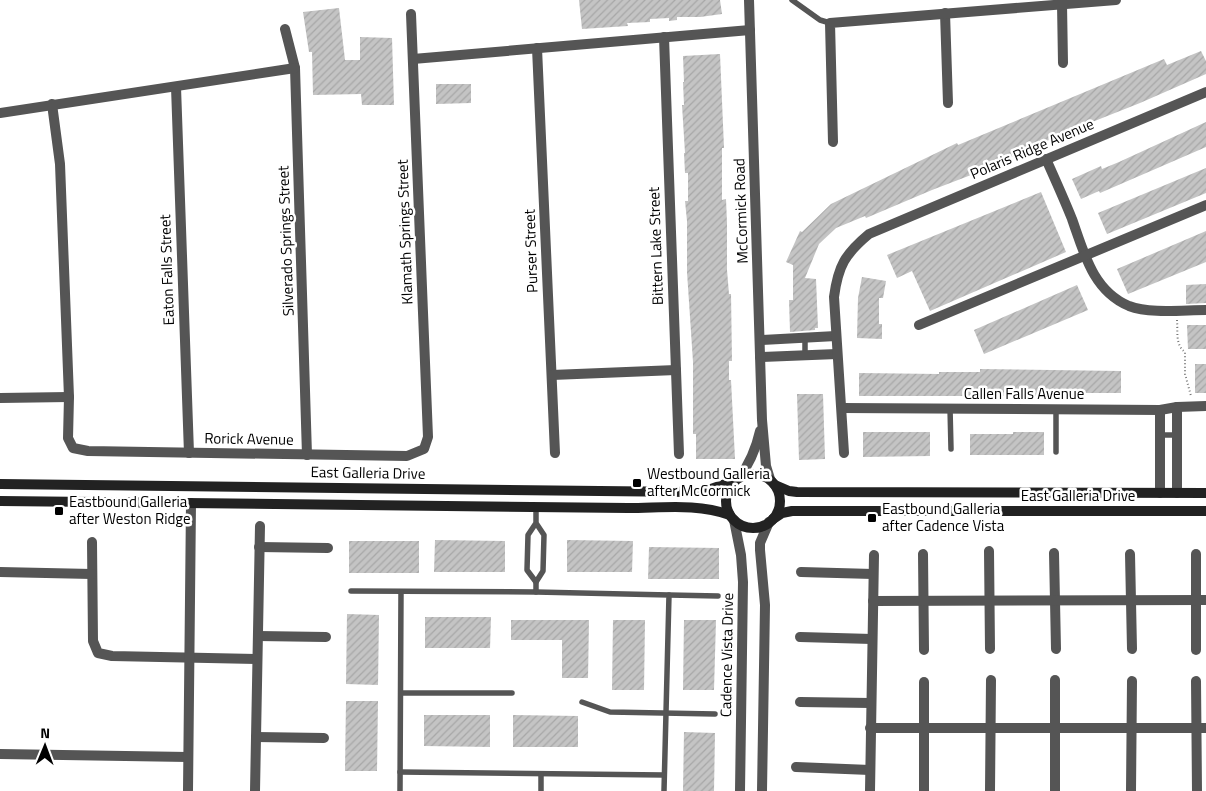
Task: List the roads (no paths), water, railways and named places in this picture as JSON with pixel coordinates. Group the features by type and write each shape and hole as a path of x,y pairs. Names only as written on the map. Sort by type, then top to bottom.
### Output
{"main road":[{"path":"0,501 628,508 693,507 711,509 749,527 760,527 771,521 778,511 780,504 779,492 773,482 763,475 754,474 737,479 727,495 726,505 732,518"},
{"name":"East Galleria Drive","path":"0,484 691,492 711,490 737,479"},
{"name":"East Galleria Drive","path":"773,482 789,491 797,492 1206,493"},
{"name":"East Galleria Drive","path":"771,521 782,513 792,511 1206,511"}],"street":[{"name":"McCormick Road","path":"749,0 762,420 766,466 773,482"},
{"path":"833,142 830,23 1116,0"},
{"path":"1062,4 1063,63"},
{"path":"945,13 948,103"},
{"name":"Klamath Springs Street","path":"411,14 428,437 424,449"},
{"name":"Silverado Springs Street","path":"285,28 295,68 307,455"},
{"path":"414,59 750,30"},
{"name":"Bittern Lake Street","path":"664,37 679,454"},
{"name":"Purser Street","path":"537,48 555,453"},
{"path":"0,113 295,68"},
{"name":"Eaton Falls Street","path":"176,86 189,453"},
{"name":"Polaris Ridge Avenue","path":"844,453 834,297 836,282 842,264 851,248 869,234 1206,92"},
{"path":"0,398 69,397 60,164 52,104"},
{"path":"1046,159 1094,276 1106,291 1115,299 1147,310 1206,310"},
{"path":"919,325 1206,205"},
{"path":"760,340 836,336"},
{"path":"760,357 837,354"},
{"path":"552,375 676,370"},
{"name":"Rorick Avenue","path":"69,397 68,438 73,448 88,451 407,456 424,449"},
{"path":"1177,406 1177,493"},
{"name":"Callen Falls Avenue","path":"842,408 1160,410 1177,406 1206,406"},
{"path":"1160,410 1160,493"},
{"name":"McCormick Road","path":"737,479 750,462 754,453 762,420"},
{"path":"188,791 191,503"},
{"name":"Cadence Vista Drive","path":"732,518 741,555 742,574 740,791"},
{"path":"762,791 765,605 760,543 771,521"},
{"path":"255,791 260,526"},
{"path":"92,542 94,642 98,653 112,656 257,659"},
{"path":"259,547 328,548"},
{"path":"989,551 990,649"},
{"path":"1054,553 1056,649"},
{"path":"870,791 874,554"},
{"path":"923,554 924,650"},
{"path":"1130,554 1132,649"},
{"path":"1196,554 1201,600 1196,650"},
{"path":"0,572 92,574"},
{"path":"801,572 873,574"},
{"path":"873,601 1201,600"},
{"path":"258,636 326,637"},
{"path":"800,637 872,639"},
{"path":"990,791 991,680"},
{"path":"1055,680 1055,791"},
{"path":"1130,791 1132,681"},
{"path":"1196,681 1201,728 1197,791"},
{"path":"924,682 924,791"},
{"path":"800,702 871,703"},
{"path":"870,728 1201,728"},
{"path":"256,737 324,738"},
{"path":"0,754 188,757"},
{"path":"796,768 870,770"}],"lane":[{"path":"792,0 820,20 830,23"},
{"path":"805,338 805,355"},
{"path":"950,408 951,450"},
{"path":"1056,409 1056,452"},
{"path":"1160,435 1177,435"},
{"path":"536,507 536,523 528,535 528,570 536,582"},
{"path":"536,523 544,535 543,571 536,582 536,592"},
{"path":"351,591 536,592 718,596"},
{"path":"400,791 401,592"},
{"path":"664,791 669,595"},
{"path":"401,692 512,693"},
{"path":"582,702 610,712 716,714"},
{"path":"400,772 664,775"},
{"path":"541,774 541,791"}],"place":[{"name":"Westbound Galleria after McCormick","path":"637,483"},
{"name":"Eastbound Galleria after Weston Ridge","path":"59,511"},
{"name":"Eastbound Galleria after Cadence Vista","path":"872,518"}]}
